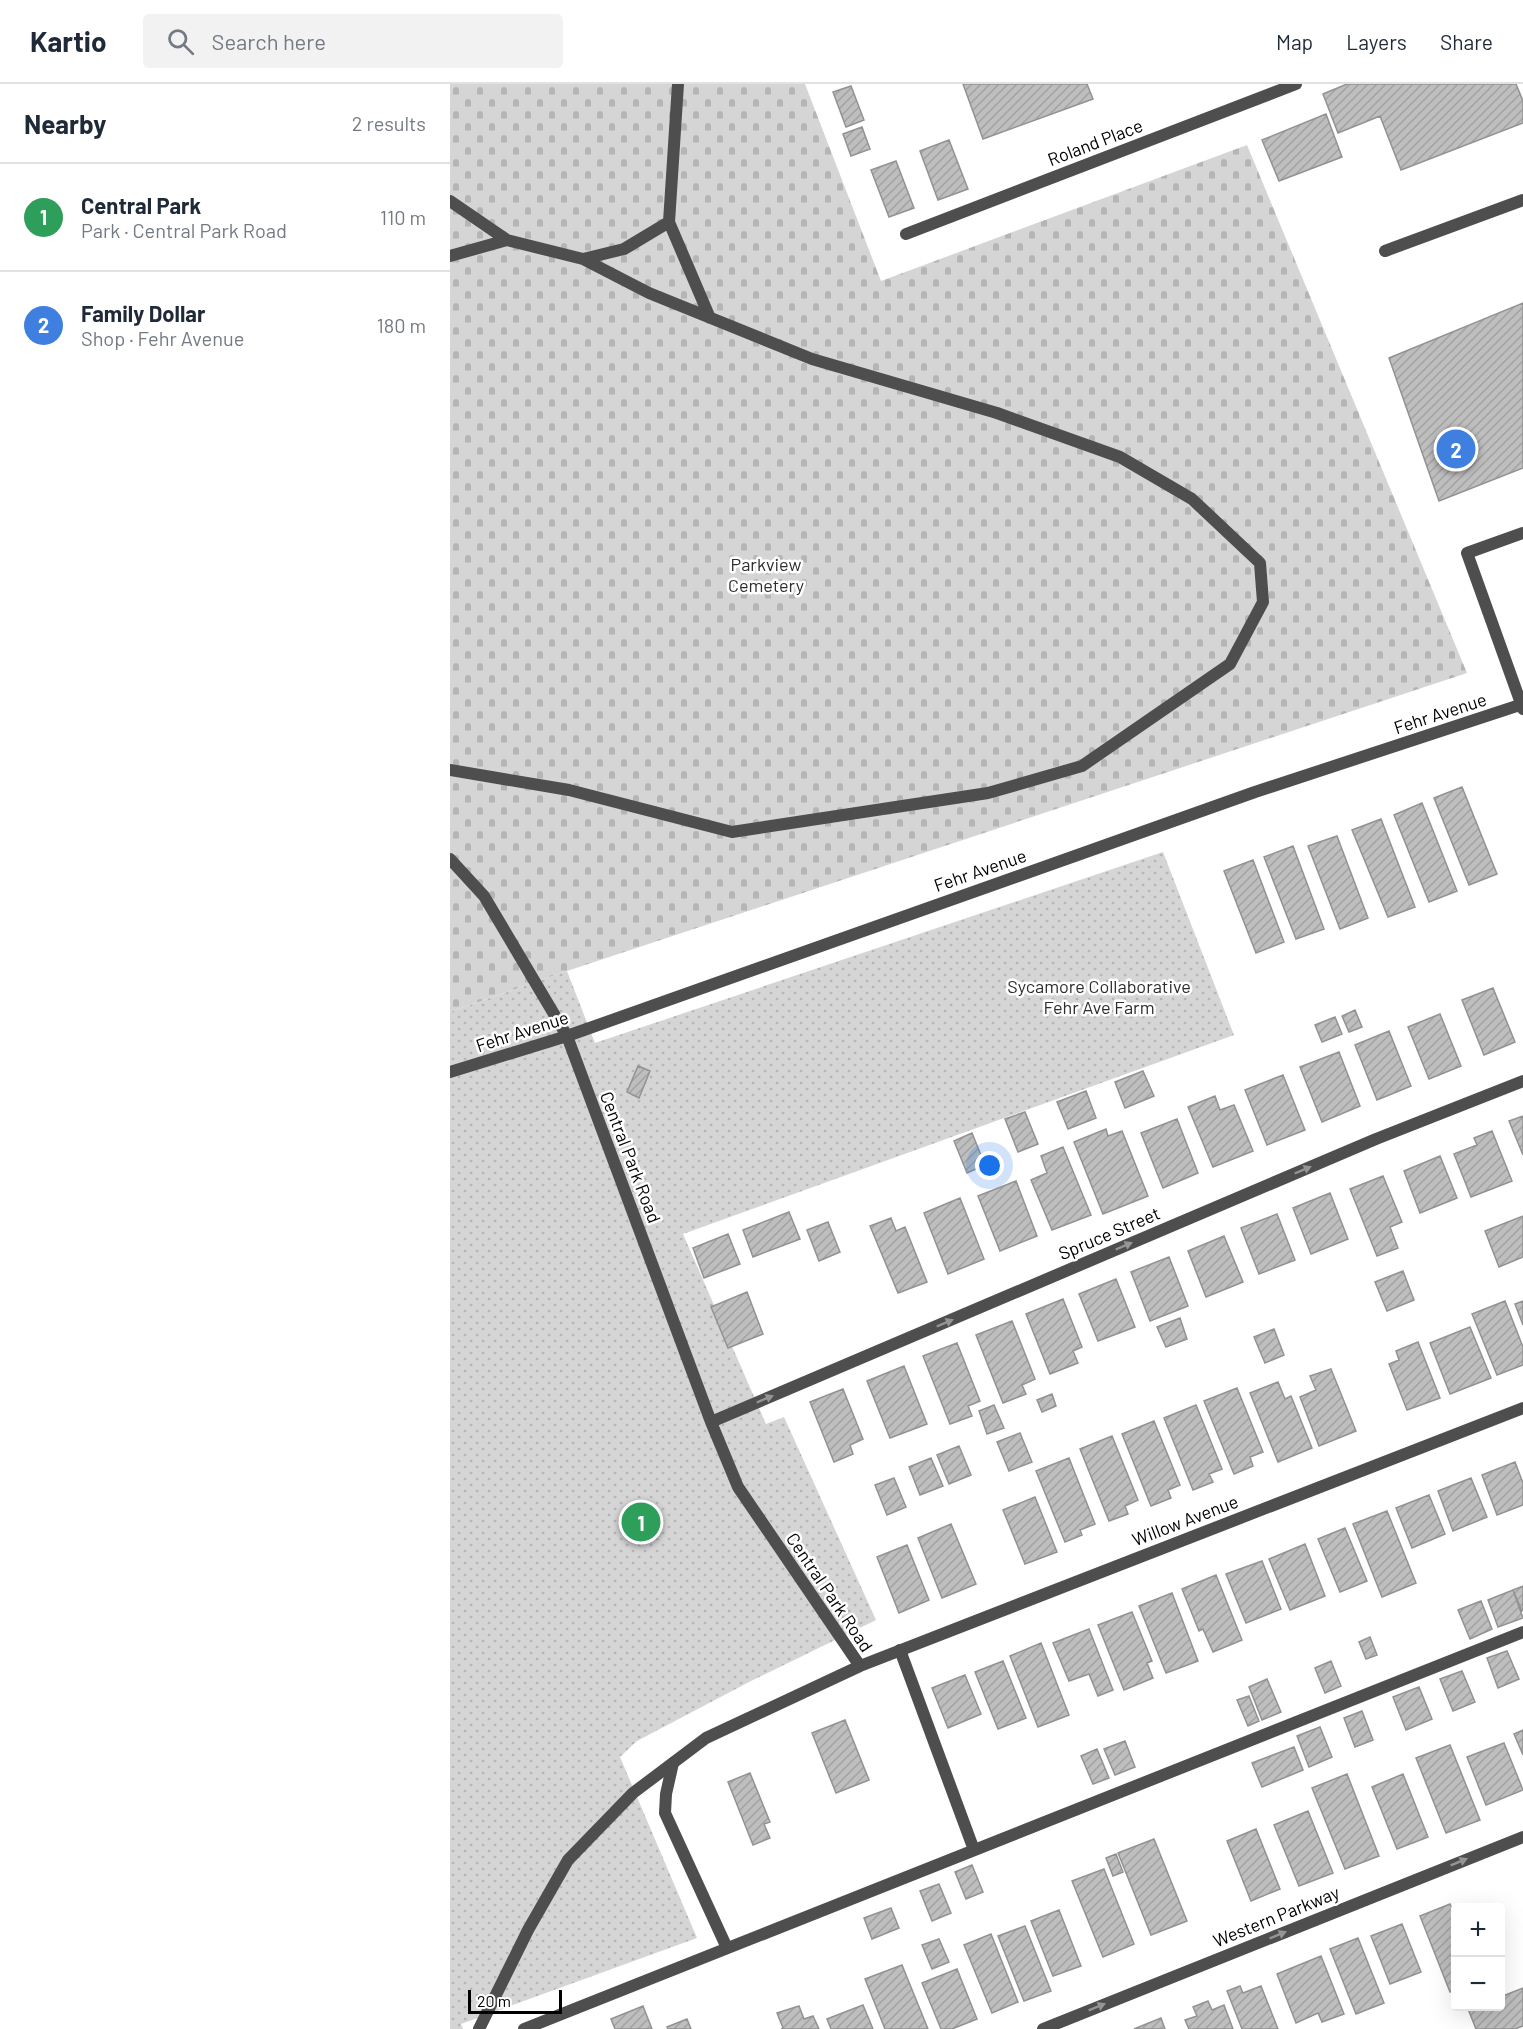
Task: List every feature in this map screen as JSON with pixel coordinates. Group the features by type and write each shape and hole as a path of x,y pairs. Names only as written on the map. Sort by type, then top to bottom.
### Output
{"street":[{"path":"678,84 669,222 710,318"},
{"name":"Roland Place","path":"906,234 1268,89 1296,84"},
{"path":"1385,251 1523,200"},
{"path":"450,201 507,240 583,259 649,293 812,359 997,413 1120,457 1192,499 1260,563 1263,602 1230,664 1082,766 988,793 732,832 569,790 450,770"},
{"path":"583,259 624,249 669,222"},
{"path":"450,256 507,240"},
{"path":"1522,706 1467,553 1523,533"},
{"name":"Fehr Avenue","path":"450,1072 567,1036 1255,792 1522,706"},
{"name":"Central Park Road","path":"450,859 484,896 567,1036 711,1422 738,1487 860,1666 706,1738 633,1792 568,1860 528,1930 479,2029"},
{"name":"Spruce Street","path":"711,1422 1376,1139 1523,1082"},
{"name":"Willow Avenue","path":"860,1666 1523,1408"},
{"path":"524,2029 1523,1632"},
{"path":"900,1650 974,1850"},
{"path":"673,1763 666,1794 665,1813 727,1948"},
{"name":"Western Parkway","path":"1043,2029 1523,1837"}],"green space":[{"name":"Parkview Cemetery","path":"450,84 805,84 881,281 1247,145 1467,673 567,971 450,1012"},
{"name":"Sycamore Collaborative Fehr Ave Farm","path":"1163,852 1234,1035 683,1234 766,1424 784,1417 876,1620 751,1681 637,1741 620,1757 697,1938 461,2024 463,2029 450,2029 450,1012 567,971 595,1043"}],"building":[{"path":"963,84 1087,84 1093,99 983,139"},
{"path":"1347,84 1516,84 1523,101 1523,123 1401,170 1380,116 1338,133 1323,94"},
{"path":"851,86 864,120 846,127 833,92"},
{"path":"1326,114 1342,157 1279,181 1262,140"},
{"path":"862,127 870,149 851,156 843,134"},
{"path":"949,140 968,189 938,200 920,151"},
{"path":"896,161 914,208 889,217 871,170"},
{"path":"1523,303 1523,468 1439,501 1389,358"},
{"path":"1462,787 1497,874 1469,885 1434,798"},
{"path":"1422,803 1457,891 1429,902 1394,815"},
{"path":"1381,819 1415,907 1388,917 1352,830"},
{"path":"1337,836 1368,918 1340,929 1308,846"},
{"path":"1293,846 1324,929 1296,939 1264,857"},
{"path":"1253,860 1284,942 1256,953 1224,871"},
{"path":"1493,988 1515,1042 1484,1055 1462,1000"},
{"path":"1355,1010 1362,1027 1349,1032 1342,1016"},
{"path":"1440,1014 1461,1066 1429,1079 1408,1027"},
{"path":"1335,1017 1342,1034 1322,1042 1315,1025"},
{"path":"1389,1031 1411,1086 1377,1100 1355,1045"},
{"path":"1339,1052 1360,1106 1322,1122 1300,1067"},
{"path":"638,1066 650,1071 639,1098 627,1092"},
{"path":"1143,1071 1154,1096 1125,1108 1115,1082"},
{"path":"1283,1075 1305,1130 1267,1145 1245,1090"},
{"path":"1086,1091 1096,1118 1068,1129 1057,1102"},
{"path":"1215,1096 1220,1110 1234,1105 1253,1151 1213,1167 1188,1107"},
{"path":"1025,1112 1038,1144 1018,1152 1005,1119"},
{"path":"1523,1116 1523,1155 1509,1121"},
{"path":"1177,1119 1198,1173 1163,1188 1141,1133"},
{"path":"1106,1129 1108,1136 1122,1131 1148,1196 1103,1214 1074,1142"},
{"path":"1492,1131 1512,1181 1471,1197 1454,1154 1477,1145 1474,1138"},
{"path":"972,1133 985,1165 967,1173 954,1141"},
{"path":"1063,1147 1091,1215 1052,1230 1031,1180 1047,1173 1041,1156"},
{"path":"1440,1156 1457,1198 1420,1213 1404,1171"},
{"path":"1383,1176 1402,1222 1390,1227 1398,1248 1377,1256 1350,1189"},
{"path":"1016,1181 1037,1236 1000,1251 978,1196"},
{"path":"1330,1193 1348,1239 1311,1254 1293,1208"},
{"path":"960,1198 984,1259 948,1274 924,1213"},
{"path":"789,1212 800,1239 753,1257 743,1230"},
{"path":"1277,1214 1295,1260 1259,1274 1241,1228"},
{"path":"1523,1216 1523,1257 1499,1267 1485,1231"},
{"path":"891,1218 896,1231 905,1227 927,1282 898,1293 870,1226"},
{"path":"828,1222 840,1252 819,1261 807,1230"},
{"path":"728,1234 740,1264 704,1278 693,1248"},
{"path":"1224,1236 1243,1282 1206,1297 1188,1251"},
{"path":"1169,1257 1188,1306 1150,1321 1131,1272"},
{"path":"1403,1271 1414,1300 1387,1311 1375,1282"},
{"path":"1116,1279 1135,1327 1098,1341 1079,1294"},
{"path":"747,1292 763,1334 728,1348 711,1307"},
{"path":"1063,1299 1082,1347 1073,1351 1078,1363 1050,1374 1026,1314"},
{"path":"1505,1301 1523,1347 1523,1365 1497,1375 1472,1314"},
{"path":"1523,1301 1523,1325 1515,1304"},
{"path":"1180,1318 1187,1339 1166,1347 1157,1327"},
{"path":"1012,1321 1035,1379 1022,1385 1026,1394 1003,1403 976,1335"},
{"path":"1470,1327 1491,1378 1450,1394 1430,1343"},
{"path":"1274,1329 1284,1355 1265,1363 1254,1337"},
{"path":"1418,1342 1440,1398 1407,1410 1389,1364 1399,1360 1396,1351"},
{"path":"957,1343 980,1401 968,1406 972,1416 950,1424 923,1356"},
{"path":"904,1366 927,1424 890,1438 867,1381"},
{"path":"1331,1369 1356,1431 1319,1446 1300,1397 1316,1390 1310,1376"},
{"path":"1278,1382 1285,1399 1291,1396 1312,1448 1278,1462 1250,1393"},
{"path":"1237,1388 1263,1452 1250,1457 1253,1466 1234,1474 1204,1401"},
{"path":"843,1389 863,1439 850,1445 853,1454 834,1462 810,1402"},
{"path":"1052,1394 1056,1406 1042,1412 1037,1400"},
{"path":"994,1405 1004,1428 987,1434 979,1411"},
{"path":"1196,1405 1222,1469 1209,1474 1213,1482 1193,1490 1164,1418"},
{"path":"1154,1421 1180,1485 1168,1490 1171,1498 1151,1506 1122,1434"},
{"path":"1020,1433 1032,1462 1009,1471 997,1442"},
{"path":"1112,1436 1138,1500 1125,1506 1128,1514 1109,1521 1080,1449"},
{"path":"959,1446 971,1475 949,1484 937,1455"},
{"path":"931,1458 943,1486 920,1495 909,1467"},
{"path":"1069,1458 1095,1524 1080,1530 1082,1535 1065,1542 1036,1471"},
{"path":"1515,1462 1523,1483 1523,1505 1497,1515 1482,1475"},
{"path":"894,1478 906,1507 887,1515 875,1485"},
{"path":"1471,1478 1487,1517 1453,1531 1438,1491"},
{"path":"1429,1495 1445,1534 1412,1548 1396,1508"},
{"path":"1035,1497 1057,1552 1025,1564 1003,1510"},
{"path":"1387,1511 1416,1583 1382,1597 1353,1524"},
{"path":"951,1524 976,1584 942,1598 918,1538"},
{"path":"1345,1528 1367,1581 1340,1592 1318,1539"},
{"path":"1305,1544 1325,1596 1290,1610 1269,1559"},
{"path":"907,1545 929,1600 899,1613 877,1557"},
{"path":"1262,1561 1281,1609 1246,1623 1226,1574"},
{"path":"1216,1575 1242,1640 1213,1652 1203,1629 1199,1631 1182,1589"},
{"path":"1523,1586 1523,1610 1522,1611 1513,1590"},
{"path":"1513,1590 1523,1618 1498,1627 1488,1600"},
{"path":"1172,1593 1198,1661 1166,1673 1139,1606"},
{"path":"1481,1601 1492,1629 1470,1639 1458,1610"},
{"path":"1132,1612 1152,1661 1147,1663 1153,1678 1124,1690 1098,1625"},
{"path":"1089,1629 1113,1690 1098,1696 1089,1674 1069,1681 1053,1643"},
{"path":"1370,1637 1377,1655 1366,1659 1359,1642"},
{"path":"1041,1643 1069,1715 1038,1727 1010,1656"},
{"path":"1507,1651 1519,1679 1498,1688 1487,1658"},
{"path":"1003,1661 1026,1718 998,1729 975,1672"},
{"path":"1331,1661 1341,1686 1325,1693 1315,1668"},
{"path":"1462,1671 1475,1702 1453,1711 1440,1679"},
{"path":"965,1675 981,1714 948,1728 932,1688"},
{"path":"1267,1679 1281,1712 1262,1720 1249,1687"},
{"path":"1419,1687 1432,1719 1406,1730 1393,1697"},
{"path":"1249,1696 1259,1721 1248,1726 1237,1700"},
{"path":"1362,1711 1373,1740 1355,1747 1344,1718"},
{"path":"845,1720 869,1780 836,1793 812,1733"},
{"path":"1320,1727 1332,1757 1309,1767 1297,1736"},
{"path":"1523,1730 1523,1755 1514,1734"},
{"path":"1125,1741 1135,1767 1115,1775 1104,1749"},
{"path":"1504,1743 1523,1790 1486,1805 1467,1757"},
{"path":"1450,1745 1480,1820 1446,1833 1416,1758"},
{"path":"1294,1747 1303,1770 1262,1787 1252,1763"},
{"path":"1097,1749 1109,1778 1093,1784 1081,1756"},
{"path":"750,1773 770,1822 764,1824 770,1838 753,1845 728,1782"},
{"path":"1347,1774 1379,1856 1345,1869 1312,1788"},
{"path":"1403,1774 1428,1837 1397,1849 1372,1787"},
{"path":"1308,1811 1333,1873 1299,1886 1274,1825"},
{"path":"1256,1829 1280,1889 1251,1901 1227,1841"},
{"path":"1154,1839 1187,1921 1151,1935 1118,1853"},
{"path":"1116,1854 1123,1872 1113,1876 1106,1858"},
{"path":"972,1865 983,1892 966,1899 955,1872"},
{"path":"1104,1869 1134,1944 1103,1957 1072,1881"},
{"path":"939,1884 951,1913 932,1921 920,1891"},
{"path":"1450,1904 1451,1906 1450,1992 1420,1916"},
{"path":"891,1908 899,1928 872,1939 864,1918"},
{"path":"1059,1910 1081,1966 1053,1976 1031,1921"},
{"path":"1402,1924 1421,1972 1390,1984 1371,1936"},
{"path":"1025,1926 1051,1991 1024,2001 998,1936"},
{"path":"991,1934 1018,2002 992,2013 964,1945"},
{"path":"1358,1938 1384,2003 1356,2014 1330,1949"},
{"path":"939,1939 949,1962 932,1969 922,1945"},
{"path":"1321,1956 1344,2014 1322,2022 1318,2013 1296,2023 1277,1974"},
{"path":"902,1965 928,2029 885,2029 865,1979"},
{"path":"957,1969 977,2019 952,2029 941,2029 922,1983"},
{"path":"1240,1986 1243,1993 1261,1986 1278,2029 1242,2029 1227,1991"},
{"path":"1523,1988 1523,2026 1515,2029 1476,2029 1469,2011 1505,2011 1505,1995"},
{"path":"1208,2001 1212,2010 1224,2005 1233,2029 1189,2029 1185,2020 1197,2016 1193,2007"},
{"path":"863,2005 873,2029 831,2029 827,2019"},
{"path":"643,2006 652,2029 615,2029 611,2019"},
{"path":"799,2006 804,2019 813,2016 819,2029 781,2029 783,2028 777,2013"},
{"path":"1161,2018 1165,2029 1134,2029"},
{"path":"687,2019 691,2029 668,2029 667,2027"}],"place":[{"name":"Family Dollar","path":"1456,449"},
{"name":"Central Park","path":"641,1522"}]}
